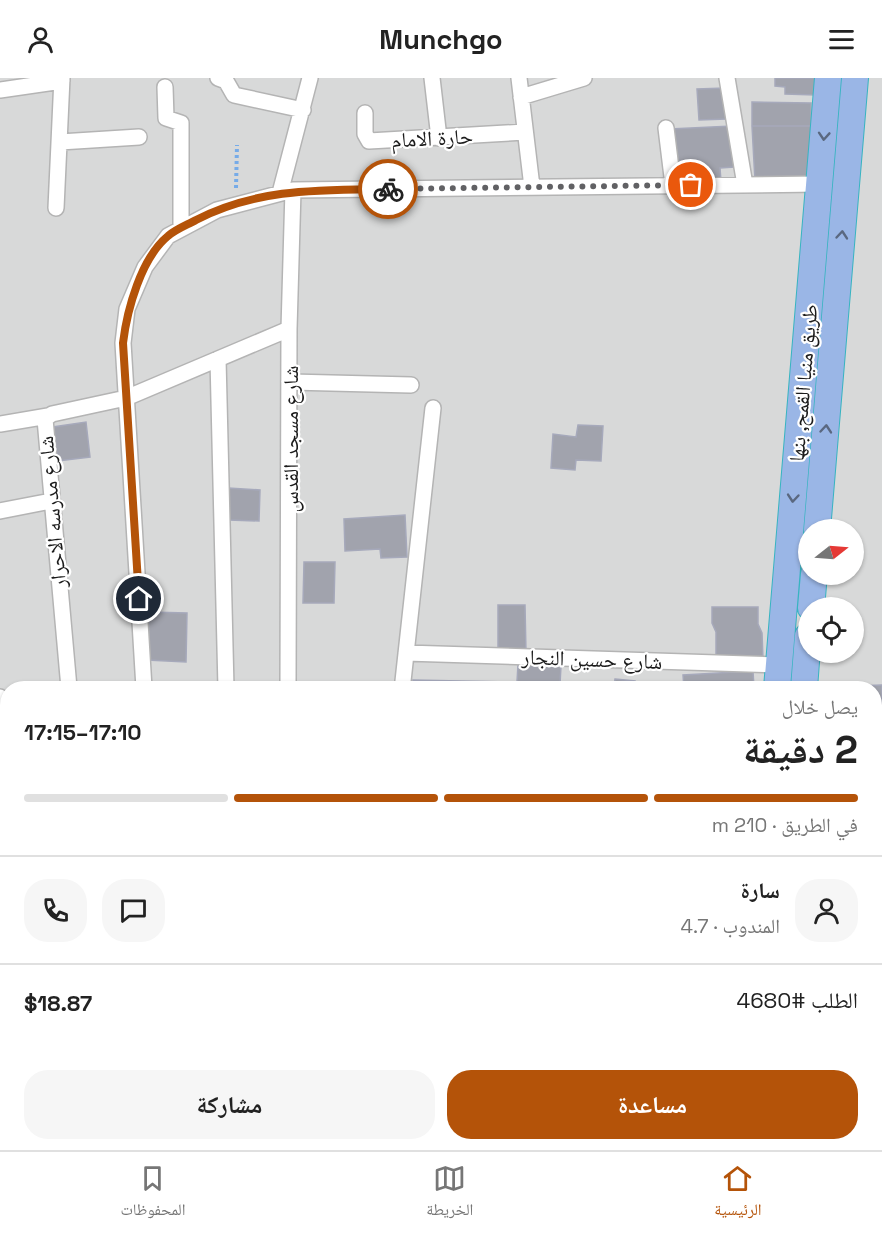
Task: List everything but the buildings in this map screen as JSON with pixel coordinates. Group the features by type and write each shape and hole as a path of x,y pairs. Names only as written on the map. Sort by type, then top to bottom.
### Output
{"highway":[{"name":"طريق منيا القمح, بنها","path":"778,677 828,78"},
{"name":"طريق منيا القمح, بنها","path":"819,519 855,78"},
{"path":"805,681 806,663"}],"street":[{"path":"218,78 226,81 234,95 303,110"},
{"name":"شارع مسجد القدس","path":"288,681 291,382 287,192 310,78"},
{"path":"432,78 439,138"},
{"path":"519,78 532,187"},
{"path":"521,97 584,78"},
{"path":"727,78 745,185"},
{"path":"0,90 62,79 56,208"},
{"path":"165,87 166,118 181,123 182,228"},
{"name":"حارة الامام","path":"364,113 364,134 369,141 525,132"},
{"path":"666,128 673,185"},
{"path":"60,142 139,137"},
{"path":"144,681 123,343 127,309 145,267 168,236 217,210 287,192 820,184"},
{"name":"شارع مدرسه الاحرار","path":"68,681 44,423 48,416 126,398 289,329"},
{"path":"218,359 226,681"},
{"path":"291,382 411,385"},
{"path":"403,681 433,408"},
{"path":"0,424 48,416"},
{"path":"0,511 51,501"},
{"name":"شارع حسين النجار","path":"406,653 778,677"},
{"path":"0,697 0,709"}],"path":[{"path":"236,204 237,144"}],"shaded area":[{"path":"0,78 882,78 882,681 0,681"}],"way so far":[{"path":"388,189 691,185"}],"route":[{"path":"139,599 123,343 127,309 145,267 168,236 217,210 293,190 388,189"}]}
